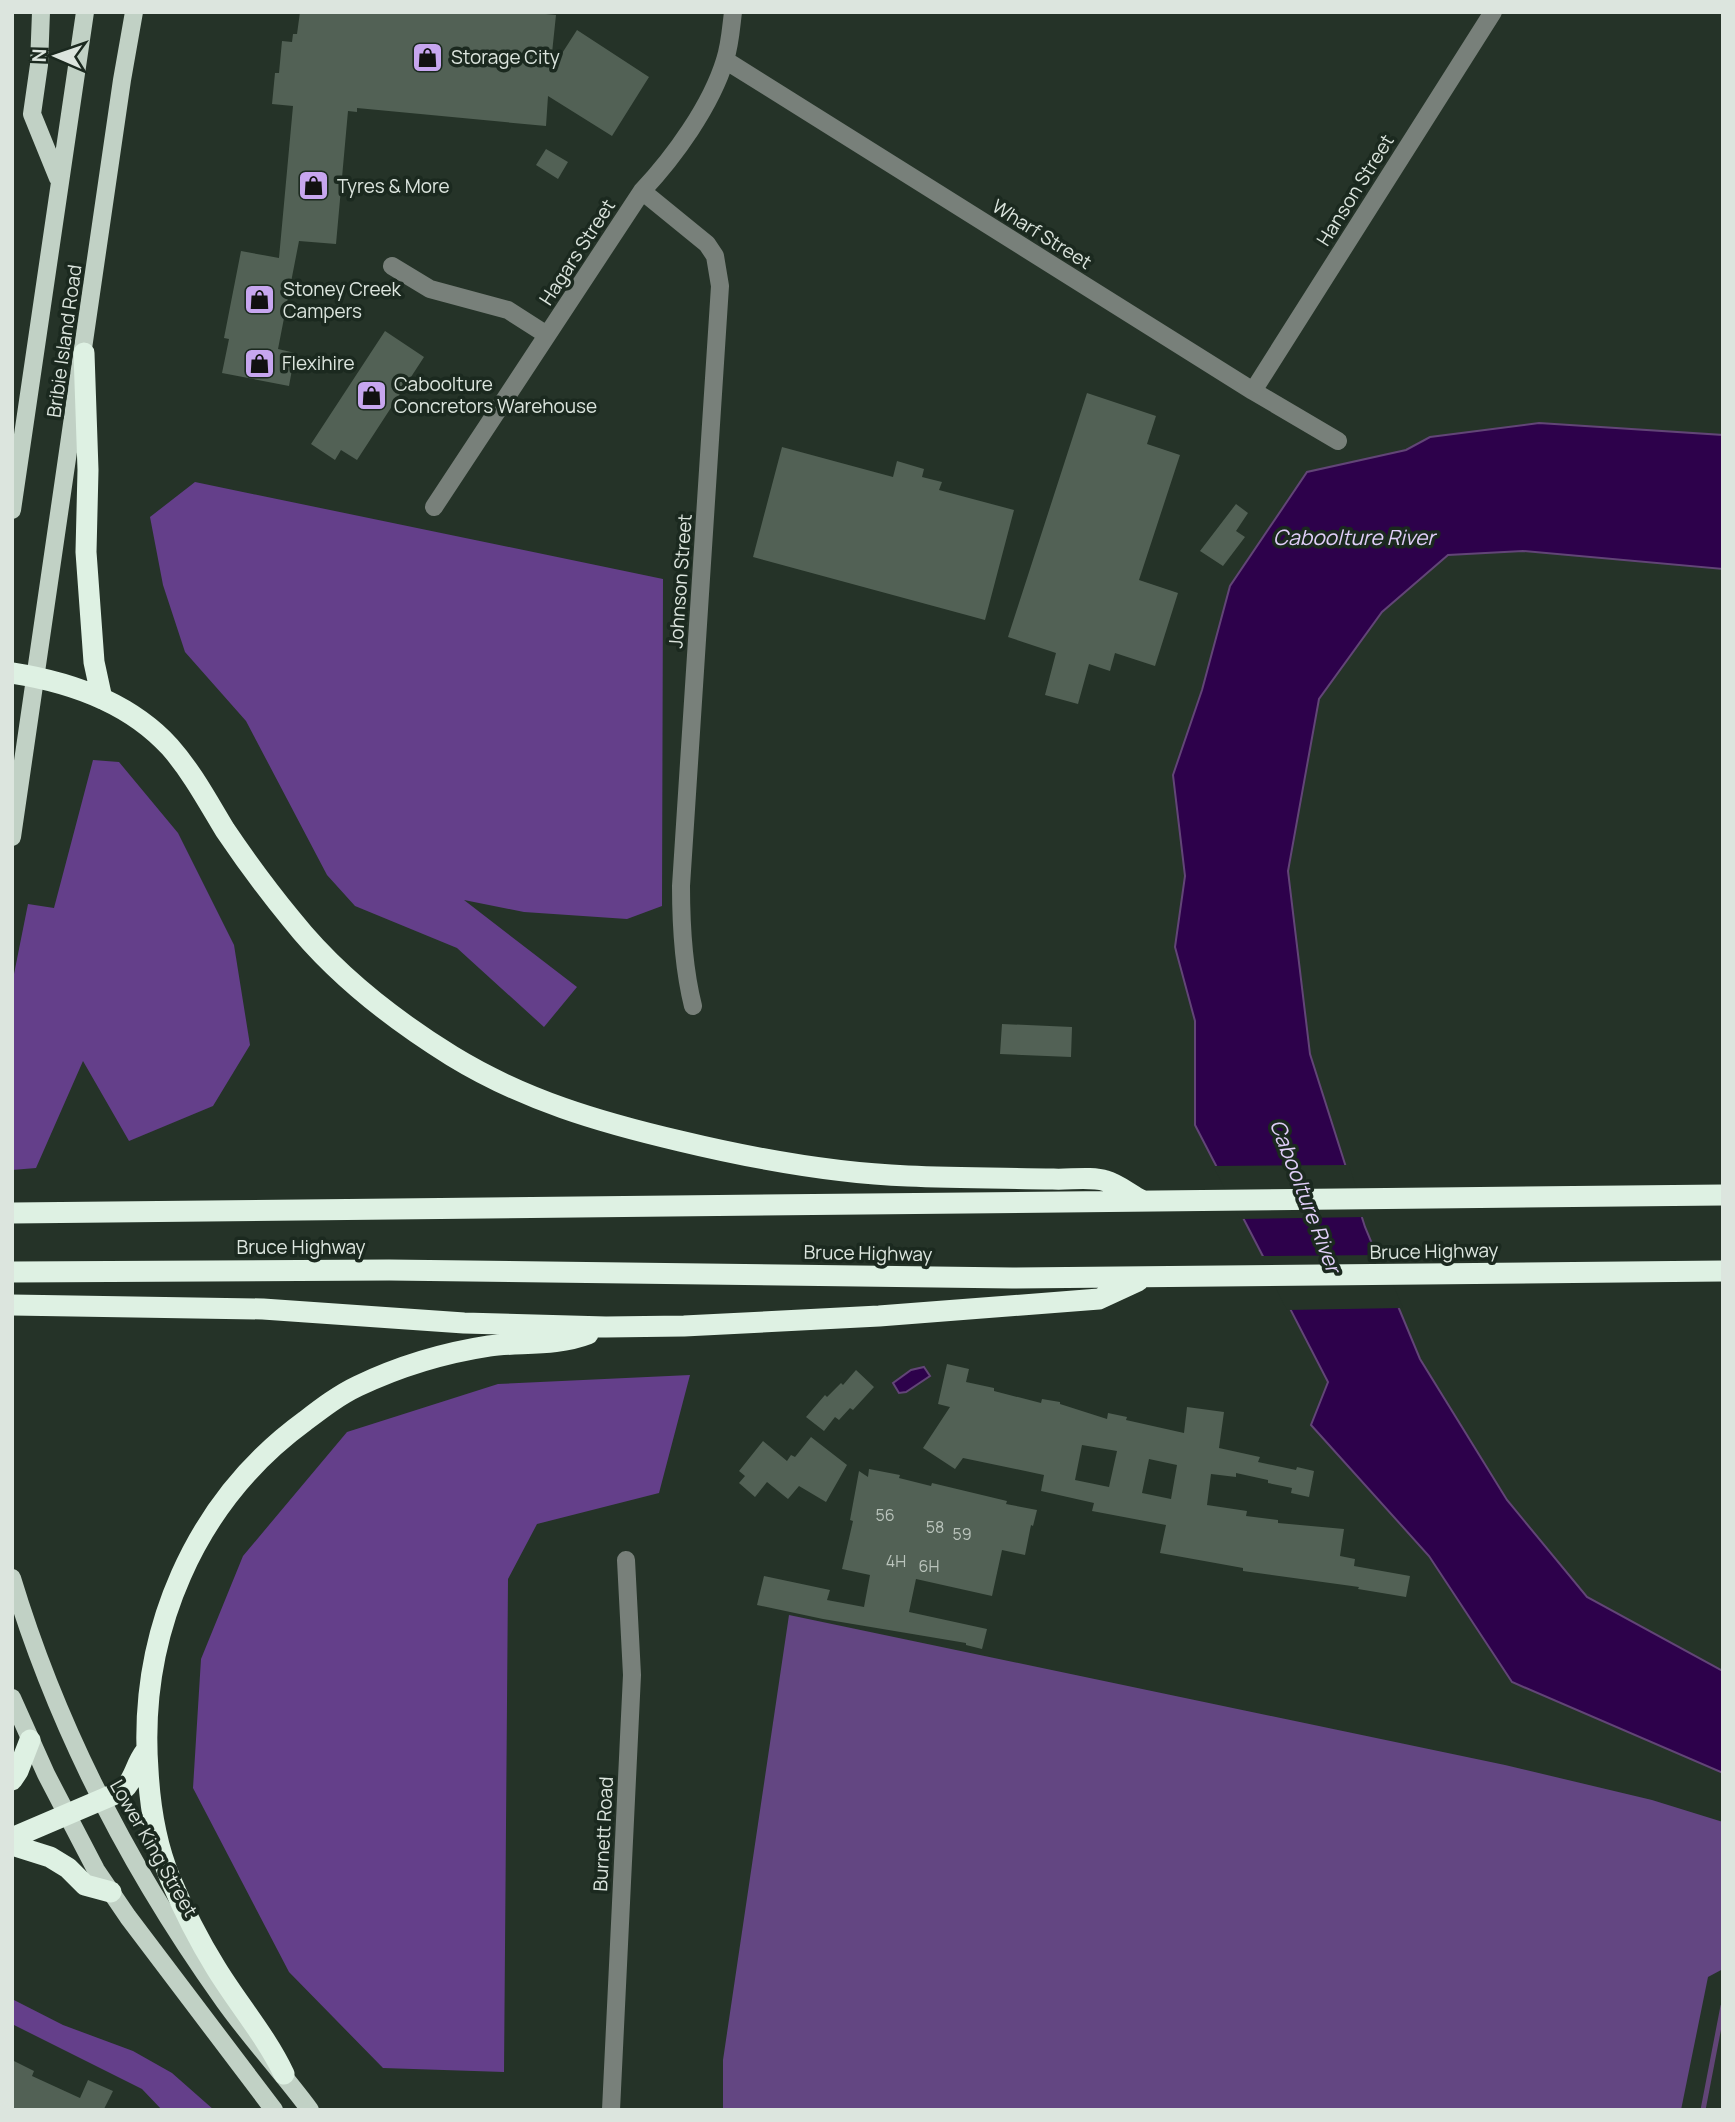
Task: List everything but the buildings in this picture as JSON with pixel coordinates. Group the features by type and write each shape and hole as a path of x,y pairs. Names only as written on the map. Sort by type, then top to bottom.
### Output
{"highway":[{"path":"84,353 89,470 86,552 94,662 102,699"},
{"path":"12,673 50,679 102,699 132,715 171,748 251,867 295,924 345,975 412,1029 453,1057 509,1087 548,1105 621,1127 777,1163 844,1172 907,1176 1105,1180 1142,1200"},
{"name":"Bruce Highway","path":"12,1213 1723,1195"},
{"name":"Bruce Highway","path":"12,1272 388,1270 1012,1278 1723,1271"},
{"path":"12,1305 263,1309 464,1323 606,1327 810,1321 1099,1299 1146,1277"},
{"path":"284,2074 272,2050 216,1968 170,1877 152,1815 146,1750 149,1690 153,1658 181,1571 192,1548 224,1500 263,1455 284,1436 355,1387 441,1355 490,1346 573,1340 606,1327"},
{"path":"12,1780 30,1740"},
{"path":"12,1838 122,1791 130,1784 135,1766 146,1750"},
{"path":"12,1845 44,1853 68,1868 85,1885 111,1892"}],"main road":[{"path":"41,12 39,65 32,114 59,181"},
{"name":"Bribie Island Road","path":"12,510 85,12"},
{"name":"Bribie Island Road","path":"37,677 134,12"},
{"path":"12,837 37,677"},
{"name":"Lower King Street","path":"12,1578 38,1658 76,1750 163,1909 197,1962 264,2055 284,2074 310,2110"},
{"path":"12,1698 66,1815 111,1892 274,2110"}],"street":[{"name":"Hagars Street","path":"434,508 642,191 663,169 704,106 725,60 733,12"},
{"name":"Hanson Street","path":"1253,391 1493,12"},
{"name":"Wharf Street","path":"725,60 1253,391 1338,441"},
{"name":"Johnson Street","path":"642,191 707,244 715,256 720,286 681,886 681,933 687,984 693,1006"},
{"path":"392,266 430,289 508,310 547,335"},
{"name":"Burnett Road","path":"611,2110 632,1675 626,1560"}],"shaded area":[{"path":"195,482 663,579 662,906 627,919 524,912 464,900 577,987 544,1027 457,948 355,906 327,875 246,721 185,652 163,585 150,517"},
{"path":"93,760 119,762 178,833 234,945 250,1045 213,1106 129,1141 83,1061 36,1168 12,1170 12,984 28,904 54,908"},
{"path":"690,1375 659,1493 537,1524 508,1579 504,2072 383,2068 289,1972 193,1788 201,1659 243,1556 347,1432 498,1384"},
{"path":"789,1615 1505,1765 1652,1800 1723,1822 1723,1969 1708,1977 1681,2110 723,2110 723,2060"},
{"path":"12,1999 63,2025 133,2051 172,2073 214,2110 162,2110 142,2089 12,2024"}],"water":[{"name":"Caboolture River","path":"1539,423 1723,435 1723,569 1523,551 1448,555 1382,612 1319,699 1288,871 1310,1054 1365,1227 1420,1359 1507,1500 1587,1597 1723,1671 1723,1773 1512,1682 1429,1556 1311,1425 1328,1382 1195,1125 1195,1021 1175,947 1185,876 1173,775 1202,690 1230,586 1307,472 1406,450 1430,437"},
{"path":"924,1367 930,1376 906,1392 899,1393 893,1383 911,1370"}],"pier":[{"path":"1349,1165 1366,1217 1240,1219 1213,1166"},
{"path":"1381,1255 1403,1308 1287,1310 1259,1256"}],"waterway":[{"path":"1703,2110 1723,2006"}],"place":[{"name":"Storage City","path":"428,57"},
{"name":"Tyres & More","path":"314,186"},
{"name":"Stoney Creek Campers","path":"260,300"},
{"name":"Flexihire","path":"259,363"},
{"name":"Caboolture Concretors Warehouse","path":"371,395"}]}
